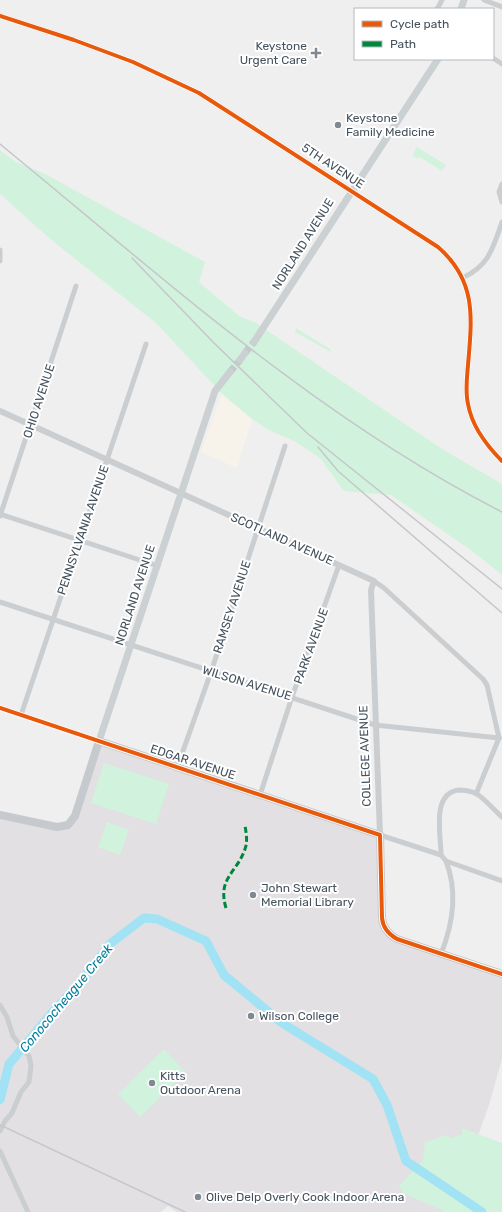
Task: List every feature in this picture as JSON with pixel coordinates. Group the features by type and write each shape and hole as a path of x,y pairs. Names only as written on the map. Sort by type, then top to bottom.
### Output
{"main road":[{"name":"NORLAND AVENUE","path":"254,342 437,60"},
{"path":"240,360 245,353"},
{"name":"NORLAND AVENUE","path":"0,815 52,826 65,826 71,823 75,816 215,391 230,372"},
{"name":"EDGAR AVENUE","path":"99,741 380,835"},
{"name":"COLLEGE AVENUE","path":"380,835 382,918 386,930 397,938 441,954"},
{"path":"441,954 502,974"}],"street":[{"path":"484,0 502,8"},
{"name":"5TH AVENUE","path":"0,16 74,40 133,62 199,93 434,244 450,259 462,278 469,295 472,314 466,386 468,405 480,435 491,450 502,460"},
{"path":"502,184 499,192 502,202"},
{"path":"462,278 474,273 488,259 502,222"},
{"path":"0,250 0,261"},
{"name":"OHIO AVENUE","path":"0,515 76,286"},
{"name":"PENNSYLVANIA AVENUE","path":"21,715 79,539 146,344"},
{"name":"SCOTLAND AVENUE","path":"0,410 181,494 340,565 384,588 484,679 487,685 501,739"},
{"name":"RAMSEY AVENUE","path":"177,768 211,672 285,446"},
{"path":"0,515 79,539 158,566"},
{"name":"PARK AVENUE","path":"260,795 292,697 340,565"},
{"name":"COLLEGE AVENUE","path":"374,582 371,590 380,835"},
{"name":"WILSON AVENUE","path":"0,602 53,618 131,646 376,725 501,739"},
{"name":"EDGAR AVENUE","path":"0,708 99,741"},
{"path":"476,794 501,739"},
{"path":"441,954 449,933 453,905 451,877 446,861 441,855 440,810 442,800 447,795 456,791 465,790 476,794 502,817"},
{"name":"EDGAR AVENUE","path":"380,835 441,855"},
{"path":"446,861 502,881"},
{"path":"0,1005 7,1017 15,1038 30,1056 32,1066 29,1082 21,1092 12,1114 5,1121 0,1131"},
{"path":"0,1151 28,1212"}],"shaded area":[{"path":"222,394 252,419 237,468 201,452"},
{"name":"Wilson College","path":"99,741 380,835 382,918 388,933 502,974 502,1059 489,1105 451,1212 177,1212 168,1206 161,1212 0,1212 0,815 68,825"}],"green space":[{"path":"417,147 446,165 442,171 420,157 414,157 413,154"},
{"path":"0,150 16,162 45,174 205,262 199,282 239,316 256,323 442,449 502,484 502,575 472,551 391,495 344,491 320,458 296,442 267,429 252,419 222,394 156,323 49,238 0,194"},
{"path":"296,328 330,349 331,352 295,332"},
{"path":"104,763 169,784 156,824 91,803"},
{"path":"107,822 129,830 120,855 98,847"},
{"name":"Kitts Outdoor Arena","path":"164,1049 186,1072 140,1117 118,1094"},
{"path":"462,1128 502,1143 502,1212 442,1212 442,1210 403,1193 399,1186 423,1160 425,1142 446,1135 452,1138 462,1134"}],"waterway":[{"name":"Conococheague Creek","path":"0,1100 9,1064 83,979 111,943 144,918 157,919 206,941 224,975 282,1023 373,1079 387,1105 406,1161 482,1212"}],"tunnel":[{"path":"245,353 254,342"},
{"path":"230,372 240,360"}],"railway":[{"path":"0,144 180,293 304,389 368,433 434,475 502,512"},
{"path":"132,258 214,343 307,433 502,589"},
{"path":"318,447 338,471 502,613"},
{"path":"0,1125 185,1212"}],"marked path":[{"path":"226,908 224,890 226,882 242,857 246,846 247,840 245,825"}],"cycle path":[{"path":"0,16 74,40 133,62 199,93 438,247 451,260 460,273 466,287 469,301 471,316 466,389 470,412 480,435 490,449 502,461"},
{"path":"0,708 380,835 382,918 385,928 389,933 397,939 502,974"}],"place":[{"name":"Keystone Urgent Care","path":"316,53"},
{"name":"Keystone Family Medicine","path":"338,125"},
{"name":"John Stewart Memorial Library","path":"253,895"},
{"name":"Wilson College","path":"251,1016"},
{"name":"Kitts Outdoor Arena","path":"152,1083"},
{"name":"Olive Delp Overly Cook Indoor Arena","path":"198,1197"}]}
